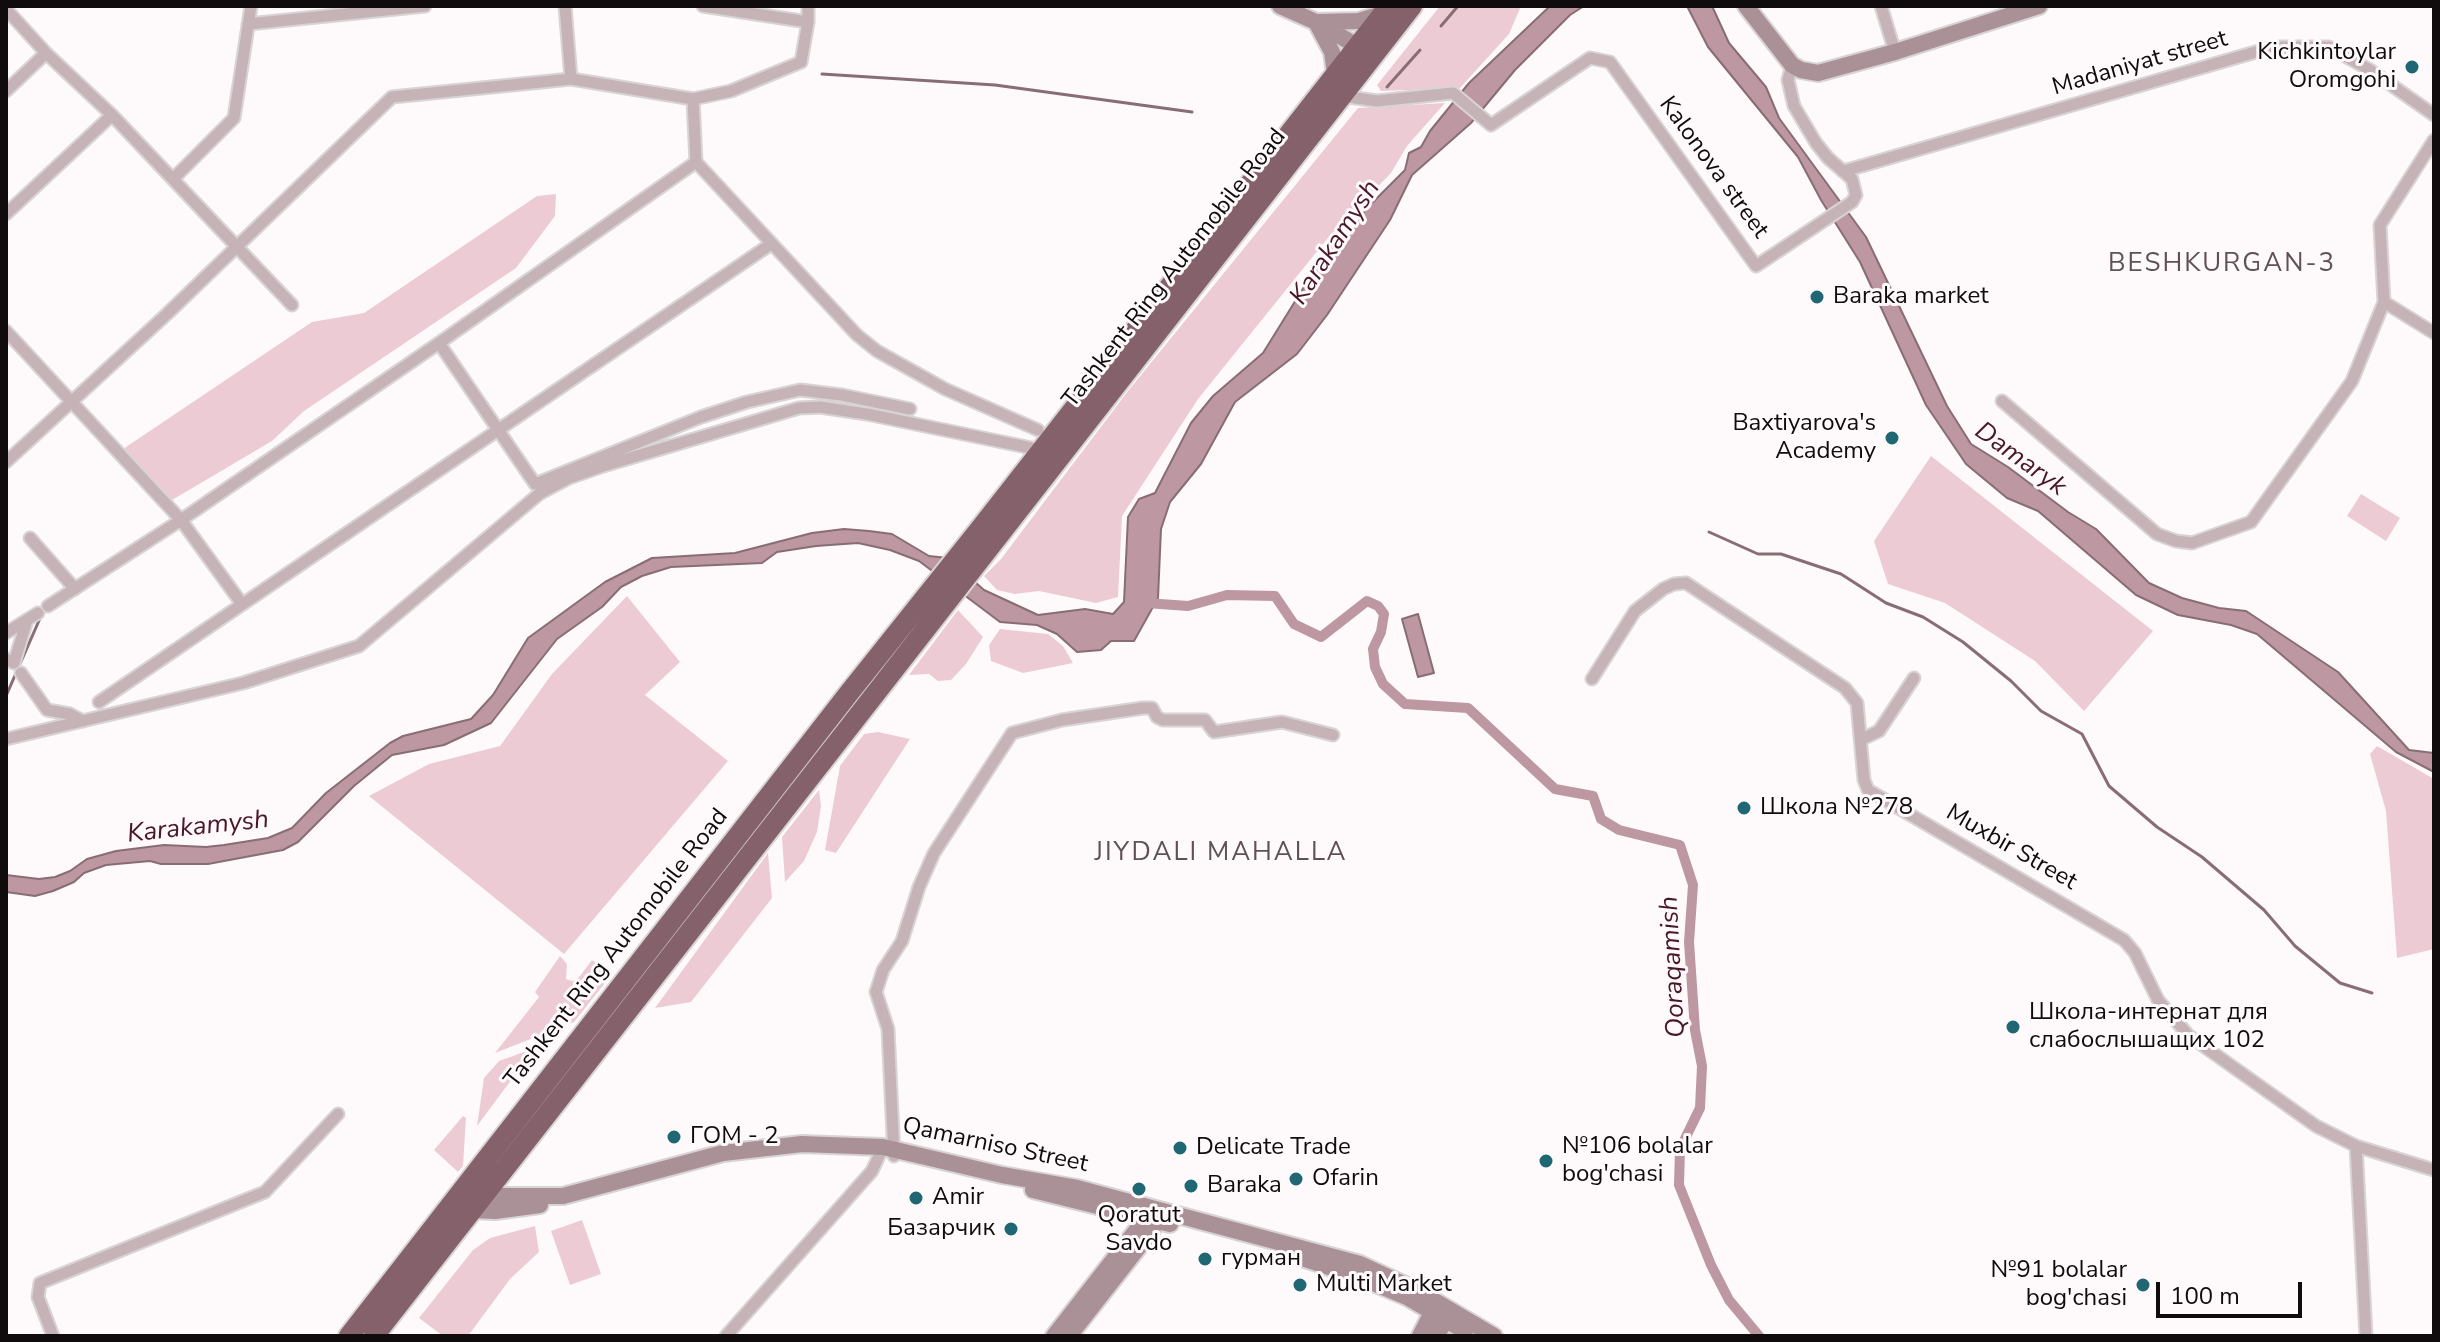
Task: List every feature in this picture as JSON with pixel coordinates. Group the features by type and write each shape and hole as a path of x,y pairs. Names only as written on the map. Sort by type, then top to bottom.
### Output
{"highway":[{"name":"Tashkent Ring Automobile Road","path":"970,557 1040,440 1335,74 1365,52 1412,6"},
{"name":"Tashkent Ring Automobile Road","path":"970,557 1233,239 1342,96 1385,10"},
{"path":"1216,225 1233,239"},
{"path":"935,601 970,557"},
{"name":"Tashkent Ring Automobile Road","path":"470,1197 696,889 935,601"},
{"name":"Tashkent Ring Automobile Road","path":"349,1336 388,1302 470,1197 714,903 935,601"},
{"path":"696,889 714,903"},
{"name":"Tashkent Ring Automobile Road","path":"374,1336 388,1302"}],"main road":[{"path":"1280,6 1316,22 1365,52"},
{"path":"1746,6 1792,65 1806,72 1824,73 2039,6"},
{"path":"1316,22 1359,21 1385,10"},
{"path":"1316,22 1332,52 1335,74"},
{"name":"Qamarniso Street","path":"470,1197 495,1211 583,1199 723,1162 802,1149 888,1152 1077,1188 1151,1216 1360,1264 1441,1312 1474,1336"},
{"path":"1054,1336 1151,1216"},
{"path":"1069,1336 1148,1235 1151,1216"},
{"path":"1420,1336 1441,1312"},
{"path":"1436,1336 1441,1312"},
{"name":"Qamarniso Street","path":"1441,1312 1494,1336"}],"street":[{"path":"173,179 234,118 251,6"},
{"path":"248,24 425,6"},
{"path":"565,6 571,79"},
{"path":"703,6 808,22"},
{"path":"6,462 168,313 392,97 571,79 693,99 731,91 801,62 808,6"},
{"path":"1881,6 1895,52"},
{"path":"6,9 46,53 112,115 292,305"},
{"name":"Madaniyat street","path":"1844,171 2273,47 2329,47 2370,70 2434,115"},
{"path":"6,91 46,53"},
{"name":"Kalonova street","path":"1342,96 1377,101 1453,93 1489,123 1590,58 1610,62 1756,266 1852,202 1856,185 1844,171"},
{"path":"1792,65 1788,80 1794,106 1816,143 1844,171"},
{"path":"693,99 696,162 857,335 877,351 1040,440"},
{"path":"6,214 112,115"},
{"path":"2002,401 2157,534 2192,543 2251,522 2352,381 2384,302 2380,225 2434,140"},
{"path":"6,633 181,520 696,162"},
{"path":"99,702 771,244"},
{"path":"2384,302 2434,333"},
{"path":"6,333 181,520 242,604"},
{"path":"439,343 535,484 701,417 800,390 910,409"},
{"path":"6,739 243,683 359,646 539,494 569,478 603,466 799,408 820,407 1040,440"},
{"path":"30,538 75,589"},
{"name":"Muxbir Street","path":"1592,679 1635,611 1663,589 1686,583 1845,688 1857,703 1864,780 1868,790 2124,940 2135,953 2158,1000 2188,1035 2316,1126 2356,1146 2434,1170"},
{"path":"6,659 14,663 37,613"},
{"path":"21,673 47,710 70,714 83,721"},
{"path":"1862,739 1879,731 1914,678"},
{"path":"726,1336 888,1152 888,1029 876,992 883,970 902,941 919,887 934,853 1012,733 1062,720 1152,708 1163,720 1205,720 1214,732 1282,722 1333,735"},
{"path":"53,1336 38,1297 40,1283 265,1192 338,1114"},
{"path":"2356,1146 2366,1336"}],"shaded area":[{"path":"1440,6 1521,6 1509,34 1460,88 1381,91 1377,85"},
{"path":"1445,103 1407,146 1391,173 1327,239 1198,399 1122,516 1118,597 1096,603 1039,591 1015,594 997,590 984,576 1001,559 1128,391 1358,108"},
{"path":"556,194 555,216 516,268 304,411 272,441 172,500 123,449 312,322 364,313 537,196"},
{"path":"1931,456 2153,631 2084,711 2035,661 1945,603 1888,584 1874,541"},
{"path":"2361,494 2400,518 2386,541 2347,516"},
{"path":"627,596 680,662 645,695 728,761 564,954 369,796 429,764 500,746 552,674"},
{"path":"958,610 983,637 966,664 951,680 938,681 929,674 909,675"},
{"path":"1000,629 1048,634 1063,646 1073,663 1023,673 991,661 989,645"},
{"path":"878,732 910,739 836,853 825,850 840,766 864,734"},
{"path":"2377,746 2434,779 2434,949 2397,958 2386,811 2370,754"},
{"path":"819,790 821,806 817,832 804,861 785,882 782,837"},
{"path":"768,853 772,898 691,1002 655,1008"},
{"path":"560,956 567,964 566,979 577,980 592,960 612,974 574,1022 495,1053 539,997 535,992"},
{"path":"535,1048 477,1126 484,1078 499,1061"},
{"path":"463,1116 466,1118 463,1166 458,1172 434,1150"},
{"path":"582,1220 601,1274 570,1285 551,1231"},
{"path":"535,1226 539,1252 510,1279 468,1336 443,1336 419,1318 473,1250 490,1238"}],"water":[{"name":"Karakamysh","path":"1550,6 1584,6 1570,15 1515,70 1471,123 1412,175 1390,220 1327,315 1297,354 1235,402 1201,464 1170,502 1161,529 1158,598 1134,641 1111,641 1101,650 1077,652 1057,634 1037,625 1000,622 919,561 858,543 777,552 762,563 671,567 642,576 621,587 602,607 557,639 491,723 444,745 392,755 354,786 298,842 283,850 208,864 161,864 150,861 106,865 84,873 74,882 35,896 6,892 6,875 39,879 55,877 87,859 116,851 164,845 224,845 268,838 292,828 326,793 390,743 403,736 471,719 493,695 528,638 605,582 652,558 735,553 812,533 844,529 869,531 892,534 929,556 948,558 984,590 1038,615 1085,609 1113,614 1124,602 1128,517 1139,499 1155,493 1191,423 1213,396 1263,353 1312,274 1340,236 1349,236 1366,209 1405,170 1409,153 1421,147 1469,83"},
{"path":"1687,6 1712,6 1729,43 1766,87 1779,118 1866,237 1947,406 1971,444 2096,529 2149,583 2182,598 2219,608 2246,611 2338,672 2409,750 2434,753 2434,772 2396,752 2257,634 2231,625 2178,615 2136,595 2038,511 2007,498 1966,464 1926,405 1860,262 1798,157 1708,47"},
{"path":"1418,614 1434,673 1418,677 1402,619"}],"waterway":[{"path":"1441,26 1458,6"},
{"path":"1387,87 1420,50"},
{"path":"822,74 995,85 1192,112"},
{"path":"1709,532 1758,554 1781,554 1841,574 1886,603 1923,617 1963,642 2011,681 2041,711 2082,734 2109,786 2157,827 2202,857 2264,910 2295,946 2340,983 2372,993"},
{"name":"Qoraqamish","path":"1146,603 1188,606 1227,595 1275,596 1294,624 1321,637 1367,601 1378,606 1384,614 1381,632 1373,649 1375,667 1383,684 1405,704 1468,708 1555,789 1593,796 1601,819 1619,830 1680,845 1693,885 1689,942 1695,1030 1702,1066 1700,1108 1680,1149 1679,1185 1711,1265 1729,1300 1759,1336"},
{"path":"6,696 41,616"}],"place":[{"name":"Kichkintoylar Oromgohi","path":"2412,67"},
{"name":"Baraka market","path":"1817,297"},
{"name":"Baxtiyarova's Academy","path":"1892,438"},
{"name":"Школа №278","path":"1744,808"},
{"name":"Школа-интернат для слабослышащих 102","path":"2013,1027"},
{"name":"ГОМ - 2","path":"674,1137"},
{"name":"Delicate Trade","path":"1180,1148"},
{"name":"№106 bolalar bog'chasi","path":"1546,1161"},
{"name":"Ofarin","path":"1296,1179"},
{"name":"Baraka","path":"1191,1186"},
{"name":"Qoratut Savdo","path":"1139,1189"},
{"name":"Amir","path":"916,1198"},
{"name":"Базарчик","path":"1011,1229"},
{"name":"гурман","path":"1205,1259"},
{"name":"Multi Market","path":"1300,1285"},
{"name":"№91 bolalar bog'chasi","path":"2143,1285"}],"district":[{"name":"BESHKURGAN-3","path":"2222,265"},
{"name":"JIYDALI MAHALLA","path":"1221,854"}],"water label":[{"name":"Damaryk","path":"2020,460"}]}
